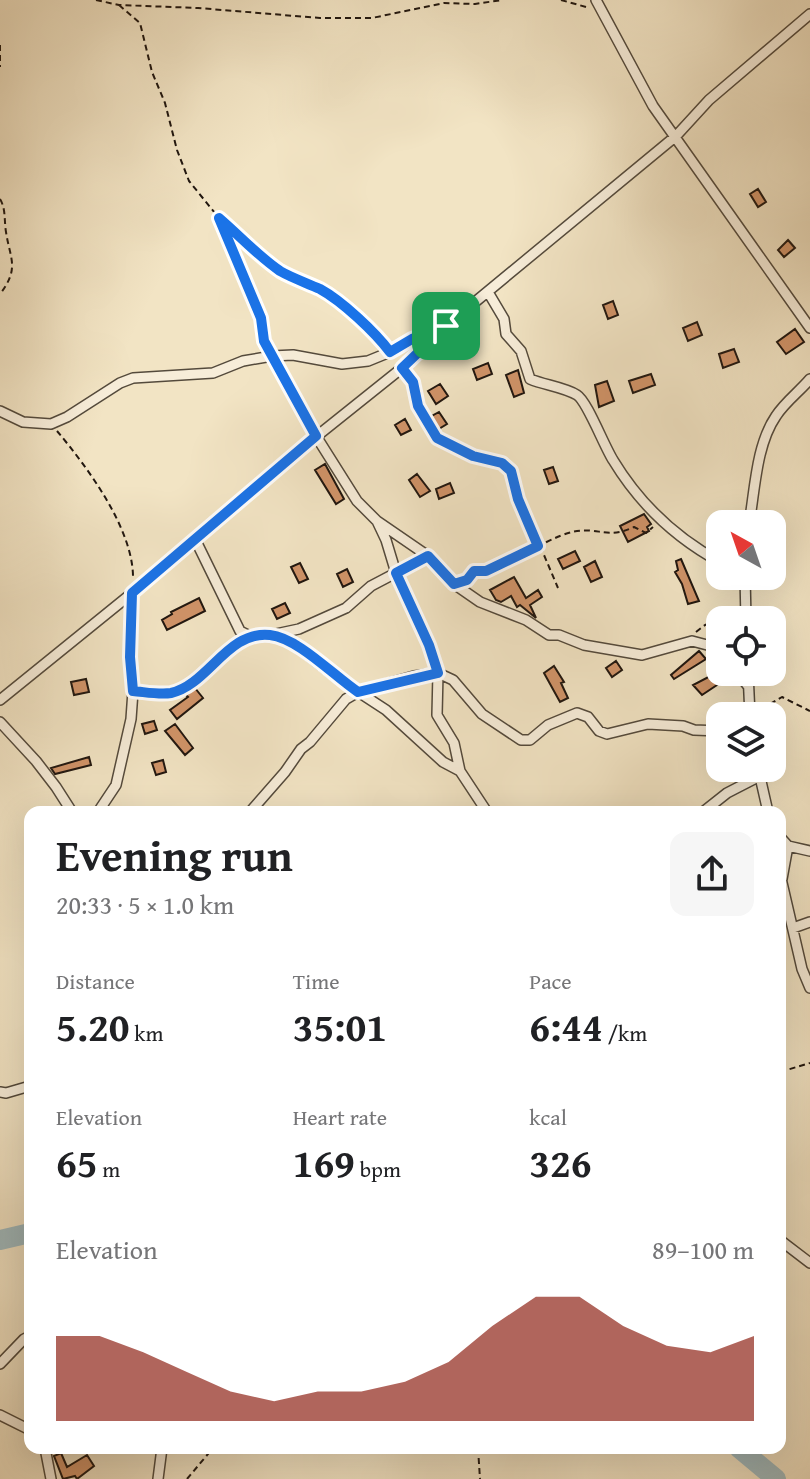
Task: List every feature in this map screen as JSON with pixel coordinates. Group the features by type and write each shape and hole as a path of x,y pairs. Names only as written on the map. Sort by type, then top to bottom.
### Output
{"street":[{"path":"596,0 653,106 810,328"},
{"path":"0,700 402,368 446,326 676,136 709,100 810,14"},
{"path":"488,292 504,319 506,334 521,351 530,379 577,395 587,405 595,429 628,482 662,521 706,555"},
{"path":"0,411 23,422 51,424 133,378 213,373 243,361 272,356 293,355 342,364 368,361 446,326"},
{"path":"752,510 762,453 772,422 810,379"},
{"path":"316,436 347,489 377,521 428,556 454,584 480,602 526,620 542,632 584,645 642,655 682,642 706,645"},
{"path":"377,521 438,673 437,715 454,743 460,771 483,806"},
{"path":"195,539 240,631 252,637 299,629 346,608 371,586 428,556"},
{"path":"102,806 116,785 123,761 133,691 130,657 132,593"},
{"path":"271,635 294,644 409,729 443,762 460,771"},
{"path":"255,806 346,699 358,692 438,673 453,680 494,724 521,740 530,740 548,725 577,713 588,717 599,731 607,734 648,724 706,730"},
{"path":"748,686 749,702"},
{"path":"0,722 36,761 68,806"},
{"path":"711,806 744,782"},
{"path":"761,782 767,806"},
{"path":"786,844 810,851"},
{"path":"786,855 788,846"},
{"path":"786,898 802,969 810,988"},
{"path":"793,928 810,922"},
{"path":"0,1092 24,1088"},
{"path":"786,1245 810,1263"},
{"path":"0,1364 24,1342"},
{"path":"0,1415 24,1427"},
{"path":"46,1454 51,1479"},
{"path":"158,1479 161,1454"}],"path":[{"path":"96,0 119,5 320,18 372,18 444,3 475,4 502,0"},
{"path":"561,0 604,16"},
{"path":"119,5 140,23 152,72 189,181 219,218 256,255 270,261 279,270 324,291 379,337 390,352"},
{"path":"0,45 0,67"},
{"path":"0,199 7,240 13,255 10,282 0,294"},
{"path":"219,218 261,318 264,341 316,436"},
{"path":"402,368 413,382 418,406 437,438 473,456 502,463 511,471 518,499 558,588"},
{"path":"51,424 113,512 132,557 132,593"},
{"path":"454,584 467,580 474,571 486,571 570,532 587,530 618,535 634,527 646,533 662,521"},
{"path":"682,642 706,625"},
{"path":"133,691 171,693 195,680 231,649 252,637"},
{"path":"774,702 782,697 810,711"},
{"path":"786,1070 810,1063"},
{"path":"187,1479 208,1454"},
{"path":"478,1454 480,1479"}],"building":[{"path":"758,189 766,202 758,207 750,194"},
{"path":"788,240 795,248 784,257 778,250"},
{"path":"613,301 618,315 608,319 603,305"},
{"path":"697,322 702,335 688,341 683,328"},
{"path":"795,329 804,342 786,354 777,342"},
{"path":"734,349 739,362 723,368 719,354"},
{"path":"488,363 492,374 477,380 473,369"},
{"path":"518,370 524,393 514,397 506,375"},
{"path":"651,374 655,385 633,393 629,381"},
{"path":"607,381 614,401 599,407 595,385"},
{"path":"440,384 448,396 436,404 428,391"},
{"path":"439,412 447,424 437,430 430,417"},
{"path":"405,419 411,430 401,435 395,425"},
{"path":"325,464 344,499 336,504 315,470"},
{"path":"553,467 558,481 549,484 544,470"},
{"path":"417,474 430,491 420,497 409,480"},
{"path":"450,483 454,493 439,499 436,489"},
{"path":"644,514 651,524 647,527 649,531 628,542 620,526"},
{"path":"575,551 580,561 563,569 558,559"},
{"path":"681,559 699,601 688,604 675,572 678,570 676,561"},
{"path":"595,561 602,577 591,582 584,567"},
{"path":"300,563 308,579 299,583 291,567"},
{"path":"347,569 353,582 343,587 337,574"},
{"path":"514,577 526,598 538,590 542,597 530,605 536,618 520,605 517,607 511,596 501,602 490,590"},
{"path":"199,598 205,611 167,630 162,620"},
{"path":"285,603 290,613 277,619 272,609"},
{"path":"699,651 706,659 674,679 671,675"},
{"path":"616,661 622,670 612,677 606,668"},
{"path":"554,666 564,682 561,683 568,698 560,702 544,673"},
{"path":"706,678 706,686 716,686 702,695 693,685"},
{"path":"86,679 89,692 74,695 71,682"},
{"path":"195,688 203,698 177,719 170,710"},
{"path":"154,721 157,730 145,734 142,724"},
{"path":"175,724 193,748 185,755 165,731"},
{"path":"89,757 91,765 55,774 51,768"},
{"path":"163,760 166,772 156,775 152,763"},
{"path":"61,1454 67,1467 87,1455 94,1466 77,1479 75,1476 63,1479 54,1456"}],"waterway":[{"path":"0,1240 24,1234"},
{"path":"746,1454 776,1479"}],"route":[{"path":"219,218 256,255 270,261 279,270 324,291 351,312 379,337 390,352 412,339 446,326 402,368 413,382 418,406 437,438 473,456 502,463 511,471 518,499 538,546 486,571 474,571 467,580 454,584 428,556 396,573 419,621 438,673 414,676 358,692 294,644 271,635 252,637 231,649 195,680 171,693 133,691 130,657 132,593 316,436 264,341 261,318 219,218"}]}
